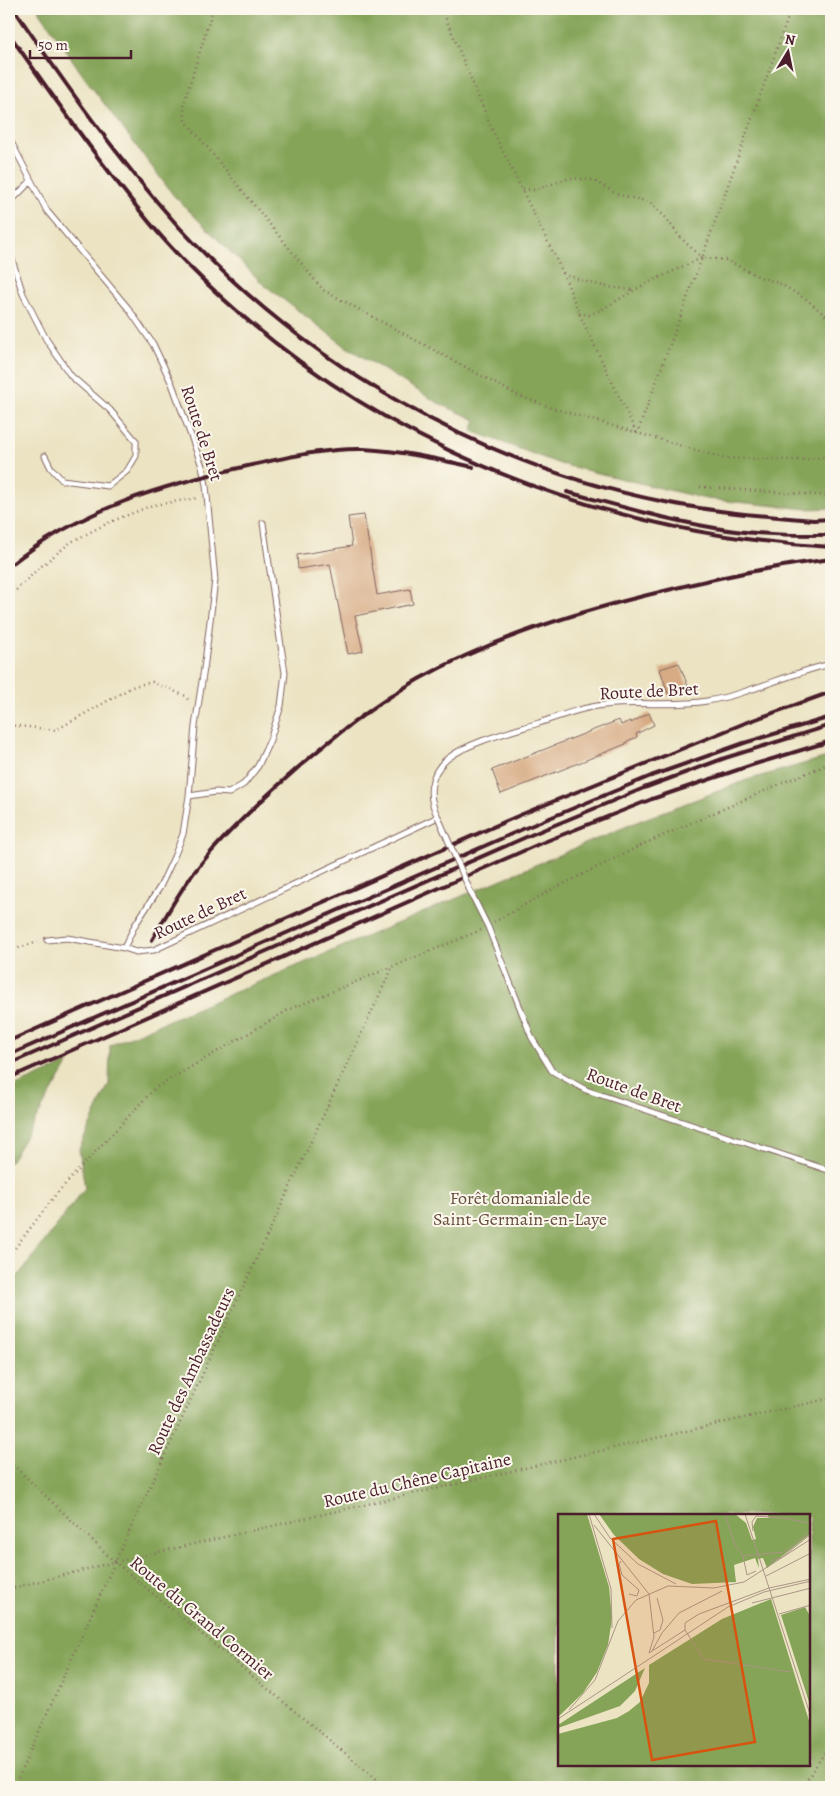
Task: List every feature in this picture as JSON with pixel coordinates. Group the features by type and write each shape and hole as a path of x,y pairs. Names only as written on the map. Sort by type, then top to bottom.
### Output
{"lane":[{"name":"Route de Bret","path":"9,138 47,211 128,308 154,344 172,384 206,481 206,498 215,580 195,726 189,796 183,834 160,887 135,925 124,948 136,952 154,950 438,817"},
{"path":"9,203 31,181"},
{"path":"9,250 22,294 46,340 71,376 110,410 136,441 136,456 127,472 108,486 62,480 51,468 45,456"},
{"path":"189,796 216,792 229,793 244,784 258,766 270,740 281,706 285,673 263,523"},
{"name":"Route de Bret","path":"831,664 816,667 738,694 709,701 686,704 627,703 602,705 570,713 471,746 447,759 435,774 430,789 432,806 488,927 532,1038 552,1070 586,1090 831,1171"},
{"path":"47,940 67,938 124,948"}],"path":[{"path":"213,9 184,103 185,120 323,290 517,395 552,408 723,458 800,460 831,456"},
{"path":"442,9 491,127 563,273 579,312 637,434"},
{"path":"637,434 791,9"},
{"path":"522,189 534,190 570,178 593,180 619,195 650,202 666,218 680,237 702,258"},
{"path":"579,312 589,314 636,291 644,285 702,258 726,260 762,278 779,283 806,299 831,320"},
{"path":"563,273 580,281 607,288 636,291"},
{"path":"700,487 831,496"},
{"path":"9,597 39,568 71,542 110,522 153,505 206,498"},
{"path":"9,725 56,730 134,686 152,682 186,696 191,706"},
{"path":"9,1256 57,1193 155,1088 290,1009 488,927 515,909 646,843 831,763"},
{"path":"9,951 47,940"},
{"name":"Route des Ambassadeurs","path":"14,1787 115,1562 393,967"},
{"name":"Route du Chêne Capitaine","path":"9,1589 115,1562 831,1398"},
{"name":"Route du Grand Cormier","path":"9,1461 115,1562 386,1787"},
{"path":"802,1787 831,1743"}],"green space":[{"path":"38,9 831,9 831,508 807,509 706,499 560,464 472,431 476,420 438,403 345,346 263,284 174,196 84,77"},
{"name":"Forêt domaniale de Saint-Germain-en-Laye","path":"831,756 831,1787 9,1787 9,1288 85,1188 79,1149 109,1084 110,1045 639,821 747,780"},
{"path":"69,1063 17,1151 9,1163 9,1089"}],"building":[{"path":"364,515 377,595 410,589 413,604 355,616 363,651 348,654 330,564 298,569 297,555 352,546 348,517"},
{"path":"679,663 689,689 669,697 660,669"},
{"path":"649,713 654,725 636,734 637,737 626,742 626,744 501,794 492,770 619,720 621,725 630,721 631,723"}],"railway":[{"path":"14,9 93,121 179,227 229,277 283,323 340,365 401,403 464,435 529,463 596,485 665,502 702,508 813,520 831,519"},
{"path":"9,34 89,146 168,244 253,325 325,379 401,426 482,465 566,497 652,522 741,538 831,547"},
{"path":"9,566 37,546 66,529 124,501 186,481 280,459 322,452 364,449 405,453 473,467"},
{"path":"567,492 707,527 767,534 831,535"},
{"path":"152,940 174,901 193,874 219,842 240,821 332,739 383,701 419,679 478,650 508,638 601,607 726,577 831,559"},
{"path":"9,1041 520,815 745,723 831,692"},
{"path":"9,1055 523,829 651,776 744,743 831,717"},
{"path":"9,1064 533,834 644,788 725,758 831,725"},
{"path":"9,1078 539,844 652,799 752,765 831,741"}]}
